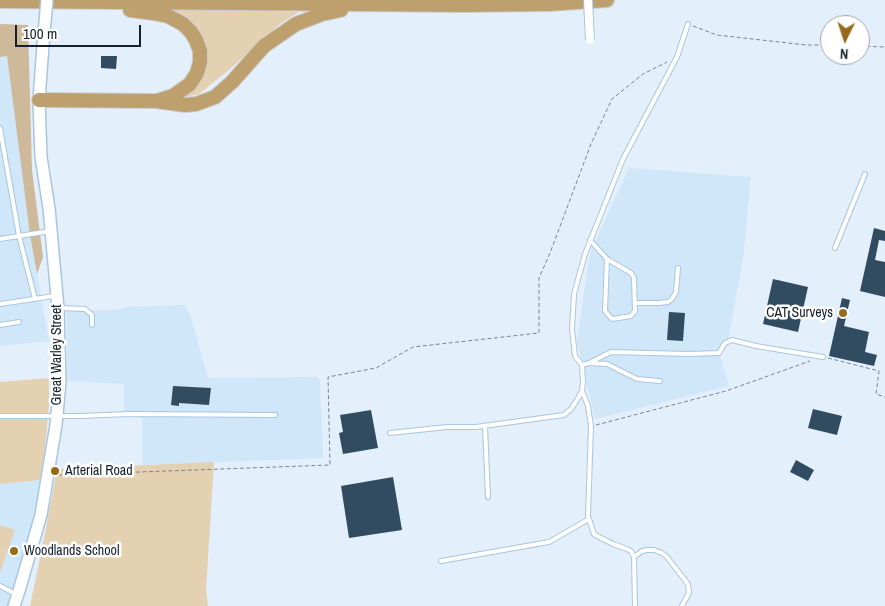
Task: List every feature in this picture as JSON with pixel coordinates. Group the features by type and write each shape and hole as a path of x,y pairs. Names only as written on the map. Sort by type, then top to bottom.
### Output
{"highway":[{"path":"0,2 549,4 607,0"},
{"path":"0,2 153,12 168,16 183,24 196,40 200,51 197,73 190,84 173,96 156,101"},
{"path":"39,100 156,101 185,105 196,104 215,97 232,82 264,46 296,24 335,11 403,4"}],"main road":[{"name":"Great Warley Street","path":"16,600 41,515 57,416 60,382 58,308 51,231 41,157 39,100 47,0"}],"street":[{"path":"588,0 590,40"}],"lane":[{"path":"390,433 447,427 485,426 564,415 571,409 582,390 583,382 582,365 576,356 572,328 574,294 584,254 623,159 677,57 688,24"},
{"path":"0,128 18,236 35,299"},
{"path":"835,248 865,174"},
{"path":"0,239 51,231"},
{"path":"590,240 607,259 631,273 634,278 635,311 631,316 612,319 605,311 607,259"},
{"path":"635,303 659,303 668,302 672,299 676,292 678,268"},
{"path":"0,304 57,296"},
{"path":"58,308 85,309 92,315 92,325"},
{"path":"0,325 19,322"},
{"path":"582,365 610,352 719,353 725,343 732,340 823,357"},
{"path":"589,363 607,364 637,379 660,381"},
{"path":"582,390 588,406 590,426 588,519 594,534 599,538 631,551 634,557 635,606"},
{"path":"0,416 275,414"},
{"path":"485,426 488,497"},
{"path":"442,561 549,542 588,519"},
{"path":"634,557 647,550 654,550 667,557 688,584 689,593 682,606"},
{"path":"0,586 16,600"}],"path":[{"path":"688,24 716,35 820,45"},
{"path":"870,46 885,47"},
{"path":"47,476 330,465 328,377 376,368 413,347 538,333 539,278 591,144 612,99 643,74 677,57"},
{"path":"590,426 726,391 823,357 879,371 876,394 885,397"}],"shaded area":[{"path":"168,7 299,12 280,24 199,94 180,98 196,86 204,74 207,50 194,24"},
{"path":"0,24 28,25 32,170 43,257 37,274 30,235 7,56 0,57"},
{"path":"7,56 30,235 49,341 0,346 0,57"},
{"path":"629,168 751,177 743,258 727,347 719,353 729,386 595,419 577,341 590,252"},
{"path":"185,305 190,314 208,378 317,377 320,382 323,458 143,465 142,416 122,417 124,409 124,384 67,381 67,310 116,310 126,307"},
{"path":"49,378 49,405 40,480 0,484 0,382"},
{"path":"214,462 206,590 208,606 30,606 57,469"},
{"name":"Woodlands School","path":"40,480 32,536 23,566 8,606 0,606 0,484"},
{"path":"0,525 15,530 0,572"}],"building":[{"path":"101,56 117,56 116,69 101,68"},
{"path":"874,228 885,231 885,241 879,240 875,260 885,262 885,297 860,291"},
{"path":"773,279 808,287 798,332 763,324"},
{"path":"842,298 850,300 844,326 869,332 865,352 877,355 874,366 829,356"},
{"path":"669,312 685,313 683,341 667,340"},
{"path":"173,386 211,388 209,405 179,403 179,406 171,405"},
{"path":"813,409 842,416 837,435 808,428"},
{"path":"371,410 378,448 343,454 339,433 343,432 340,415"},
{"path":"796,460 814,470 808,481 790,472"},
{"path":"393,477 402,530 349,538 341,486"}],"place":[{"name":"CAT Surveys","path":"843,313"},
{"name":"Arterial Road","path":"55,471"},
{"name":"Woodlands School","path":"14,551"}]}
